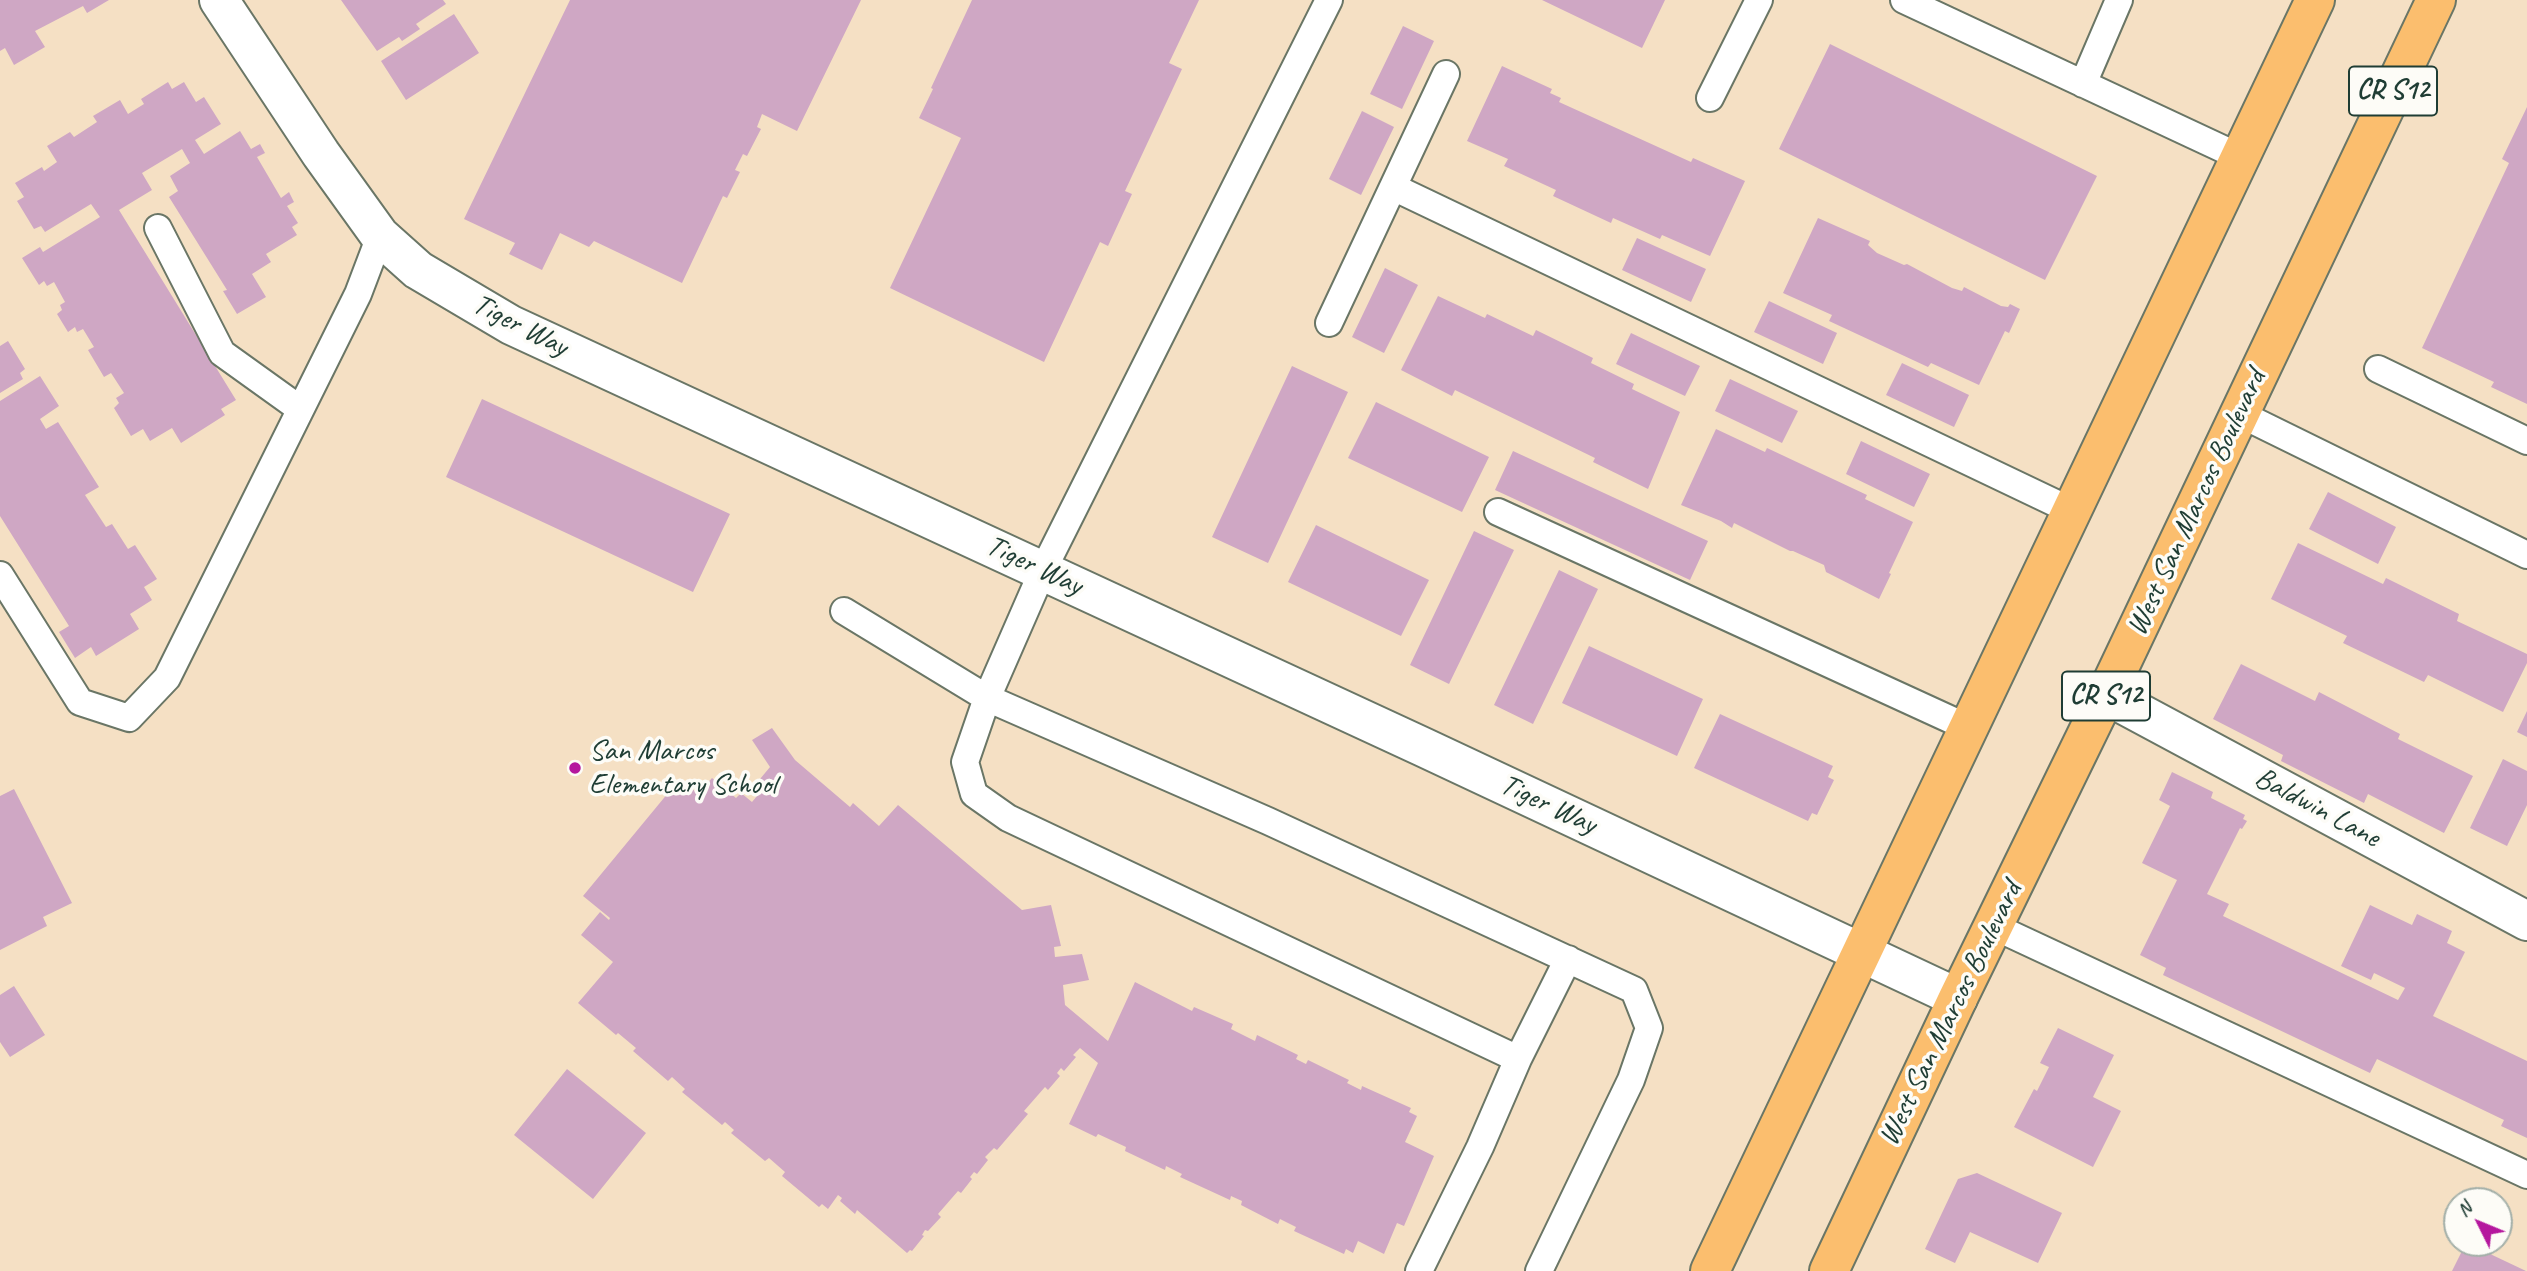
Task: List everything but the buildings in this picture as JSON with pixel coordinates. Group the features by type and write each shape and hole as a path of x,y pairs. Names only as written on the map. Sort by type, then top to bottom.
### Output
{"main road":[{"path":"1710,1271 2315,0"},
{"name":"West San Marcos Boulevard","path":"1830,1271 2436,0"}],"street":[{"name":"Tiger Way","path":"219,0 321,154 380,236 418,270 511,325 1043,570 1958,998"},
{"name":"Baldwin Lane","path":"2106,695 2527,921"}],"lane":[{"path":"1329,0 1043,570 987,698 965,762 974,794 1008,818 1518,1059"},
{"path":"1710,98 1759,0"},
{"path":"1905,0 2240,157"},
{"path":"2083,84 2119,0"},
{"path":"1329,323 1446,74"},
{"path":"1393,187 2072,511"},
{"path":"158,228 222,353 300,409"},
{"path":"0,575 80,702 129,718 167,678 358,293 380,236"},
{"path":"2378,369 2527,441"},
{"path":"2240,414 2527,555"},
{"path":"1498,512 1969,728"},
{"path":"844,611 987,698 1268,821 1634,990 1648,1028 1631,1080 1539,1271"},
{"path":"1993,926 2527,1175"},
{"path":"1419,1271 1568,959"}],"place":[{"name":"San Marcos Elementary School","path":"575,768"}]}
